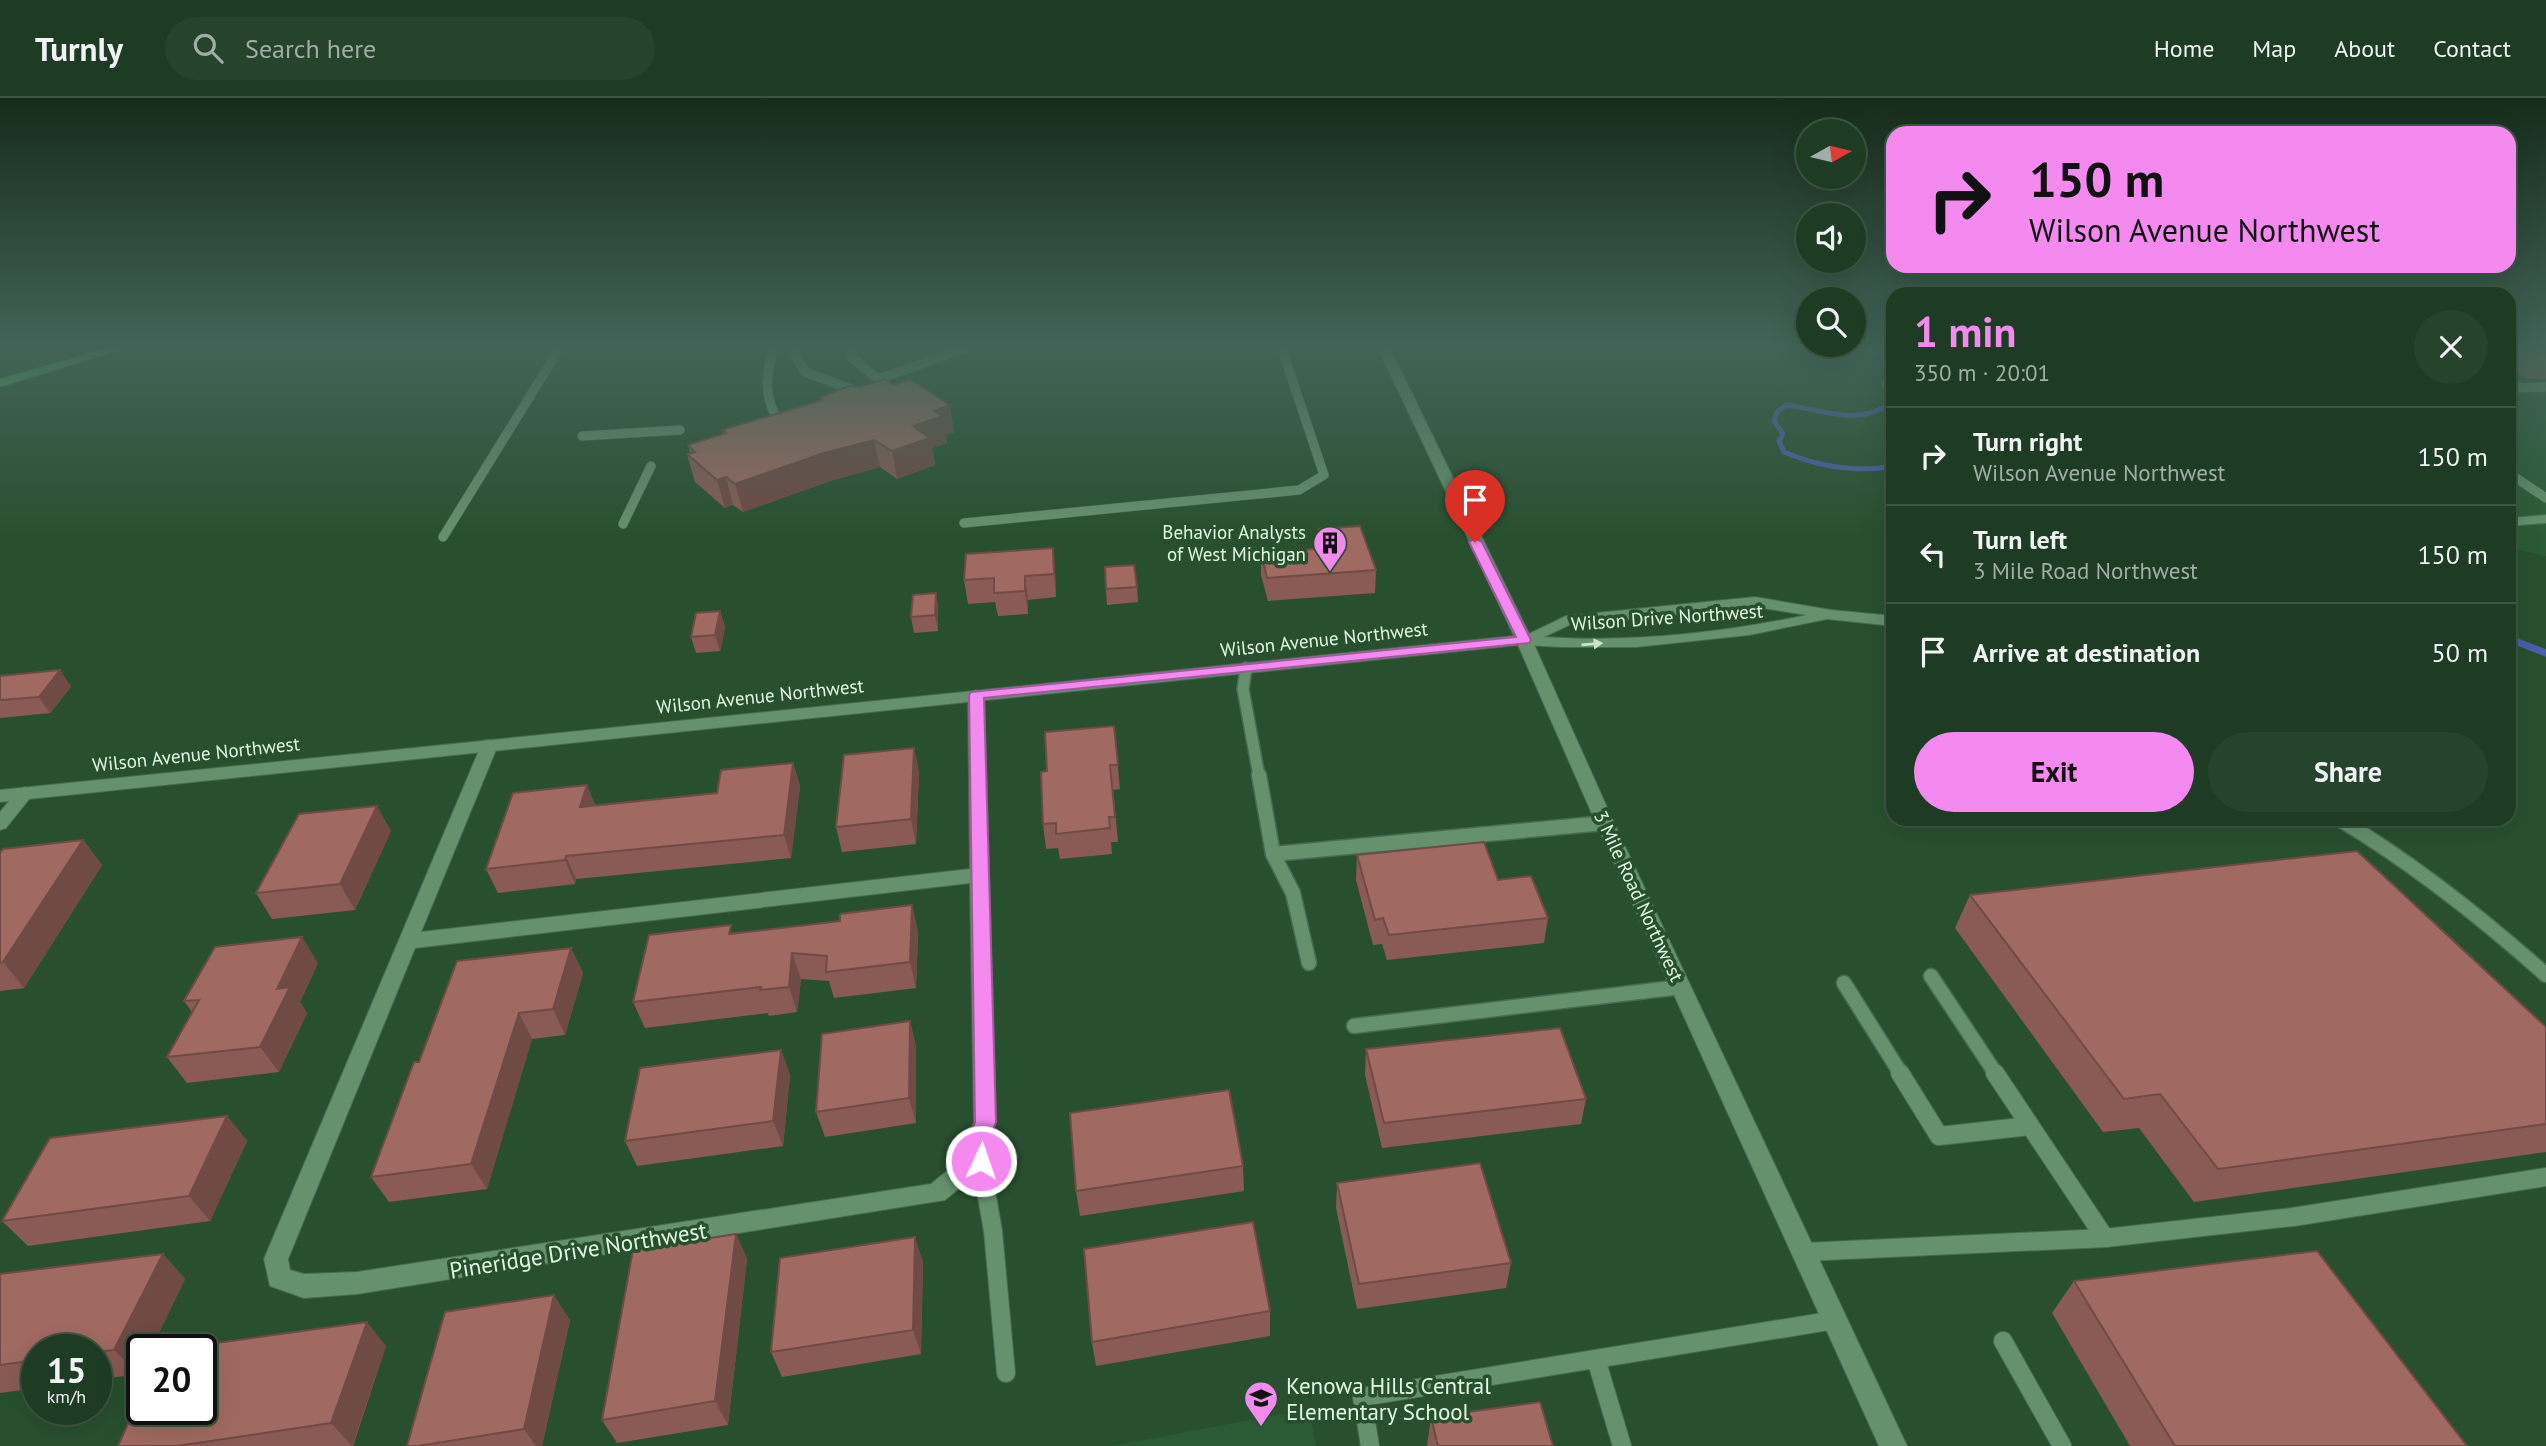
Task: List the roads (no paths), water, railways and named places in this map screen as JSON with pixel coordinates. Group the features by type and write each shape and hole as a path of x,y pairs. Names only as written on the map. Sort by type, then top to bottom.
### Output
{"street":[{"name":"3 Mile Road Northwest","path":"1413,409 1524,640 1605,823 1893,1446"},
{"path":"2516,522 2546,519"},
{"name":"Wilson Drive Northwest","path":"1524,640 1566,621 1718,604 1755,602 1831,615 1886,620"},
{"name":"Wilson Drive Northwest","path":"1524,640 1578,645 1758,631 1831,615"},
{"name":"Wilson Avenue Northwest","path":"0,796 1524,640"},
{"name":"Pineridge Drive Northwest","path":"489,745 276,1259 279,1278 304,1286 357,1283 937,1193 967,1168 985,1122 976,695"},
{"path":"0,824 25,793"},
{"path":"409,941 979,875"}],"lane":[{"path":"443,537 522,409"},
{"path":"772,409 782,418 800,421"},
{"path":"964,523 1299,490 1317,482 1324,475 1302,409"},
{"path":"582,436 680,430"},
{"path":"623,524 651,466"},
{"path":"2516,478 2546,498"},
{"path":"1246,668 1243,690 1273,854 1284,870 1293,893 1308,963"},
{"path":"1273,854 1605,823"},
{"path":"2351,826 2371,837 2488,922 2546,975"},
{"path":"1931,976 2105,1238"},
{"path":"1844,983 1939,1136 2030,1126"},
{"path":"1354,1026 1681,987"},
{"path":"977,1142 996,1244 1006,1373"},
{"path":"1804,1252 2105,1238 2292,1217 2546,1177"},
{"path":"1370,1446 1362,1397 1835,1320"},
{"path":"2003,1341 2062,1446"},
{"path":"1596,1359 1622,1446"}],"waterway":[{"path":"1781,409 1774,421 1783,434 1779,441 1784,452 1825,465 1852,469 1886,467"},
{"path":"1807,409 1852,415 1881,409"},
{"path":"2516,641 2546,653"}],"place":[{"name":"Behavior Analysts of West Michigan","path":"1330,573"},
{"name":"Kenowa Hills Central Elementary School","path":"1261,1428"}]}
